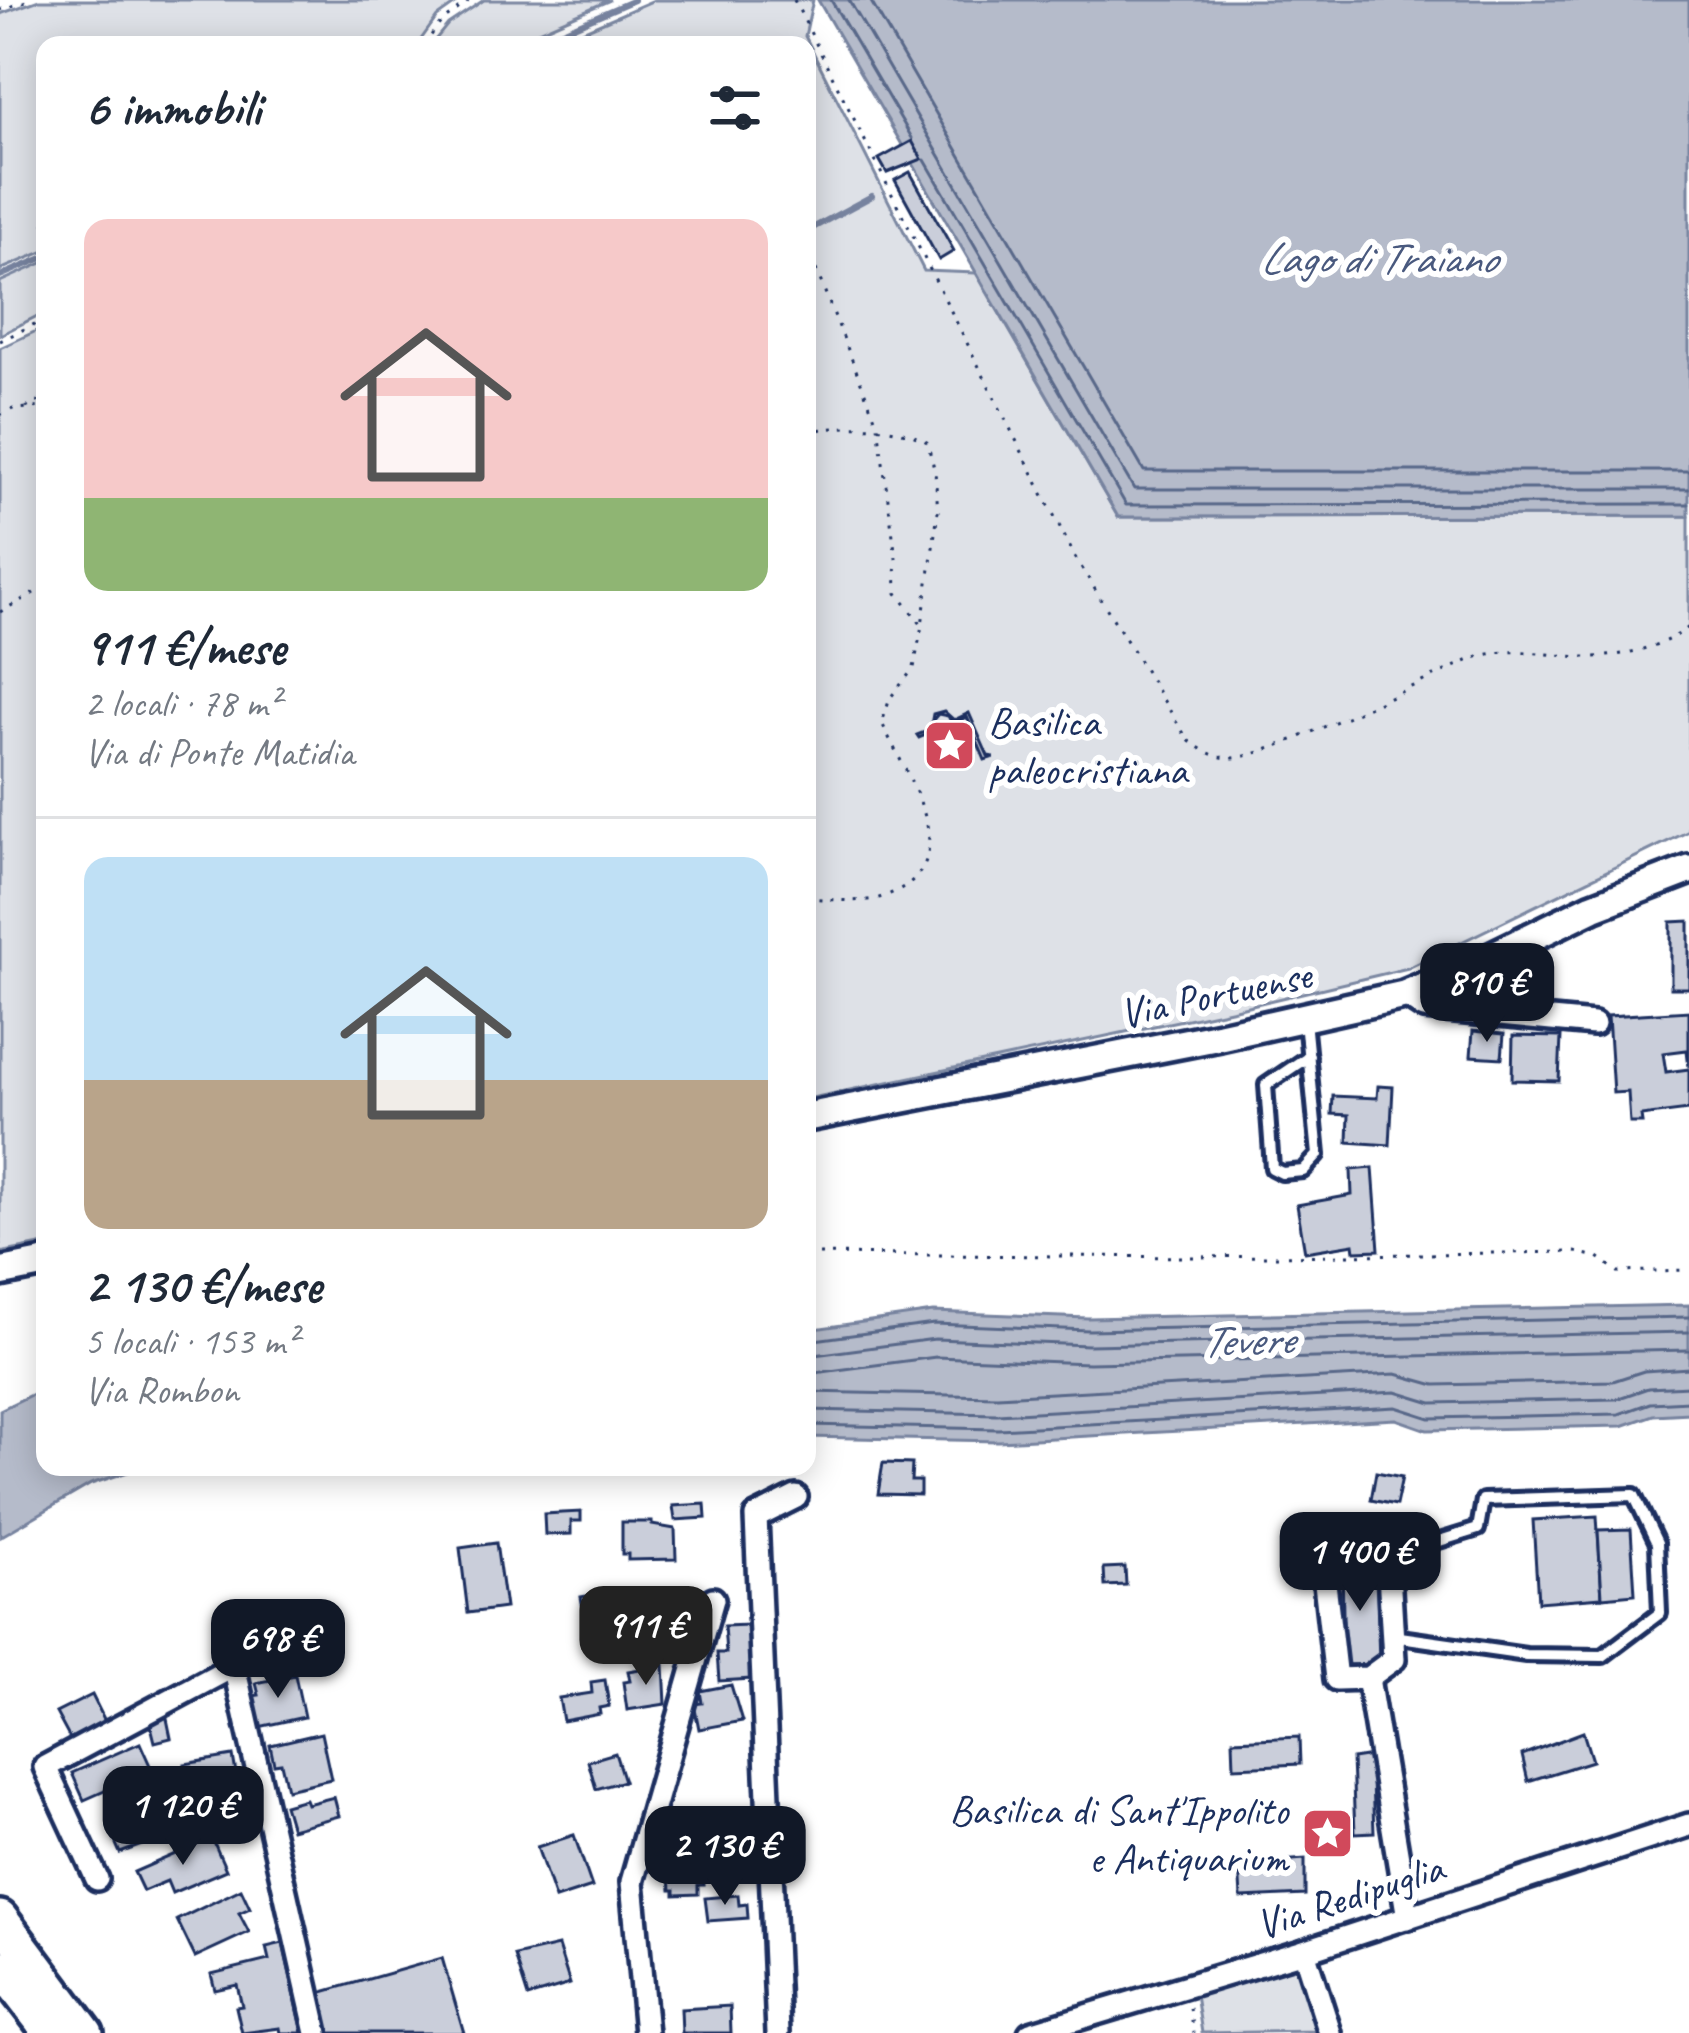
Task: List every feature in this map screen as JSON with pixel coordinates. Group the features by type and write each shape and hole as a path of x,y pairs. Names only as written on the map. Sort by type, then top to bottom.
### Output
{"main road":[{"path":"0,1918 86,2033"},
{"path":"0,1966 51,2033"}],"street":[{"name":"Via Portuense","path":"816,1115 1404,994 1593,907 1689,869"},
{"path":"1404,994 1424,1008 1594,1024"},
{"path":"0,1272 36,1265"},
{"path":"778,2033 756,1517 796,1497"},
{"path":"1370,1546 1388,1556 1394,1659 1368,1678 1336,1679 1325,1583 1328,1563 1340,1551 1370,1546"},
{"path":"646,2033 632,1882 713,1599"},
{"path":"97,1879 45,1767 234,1666 317,2033"},
{"path":"1368,1678 1408,1918"},
{"name":"Via Redipuglia","path":"1030,2033 1304,1951 1689,1825"},
{"path":"1304,1951 1330,2033"}],"lane":[{"path":"1305,1017 1309,1056 1318,1155 1303,1172 1282,1173 1272,1168 1266,1084 1309,1056"},
{"path":"1393,1636 1526,1654 1603,1656 1660,1613 1657,1543 1634,1495 1483,1500 1478,1528 1436,1542"}],"path":[{"path":"0,10 29,0"},
{"path":"431,36 470,0"},
{"path":"794,0 812,36"},
{"path":"816,43 1076,557 1188,740 1203,752 1233,759 1277,745 1485,652 1529,650 1594,657 1644,648 1689,627"},
{"path":"816,266 878,425 897,593 922,625"},
{"path":"0,341 36,323"},
{"path":"0,415 36,402"},
{"path":"25,408 36,407"},
{"path":"816,430 878,425 906,430 926,442 938,512 914,668 890,698 882,723 923,813 932,853 922,873 879,899 816,898"},
{"path":"0,612 36,592"},
{"path":"816,1253 1587,1254 1618,1272 1689,1270"},
{"path":"1186,1988 1194,2033"}],"shaded area":[{"path":"39,0 461,0 437,17 423,36 36,36 36,255 0,270 0,14"},
{"path":"484,0 610,0 527,36 438,36"},
{"path":"654,0 813,0 805,36 571,36"},
{"path":"816,58 924,271 976,273 1118,517 1689,516 1689,831 1408,968 816,1097"},
{"path":"36,266 36,317 0,335 0,282"},
{"path":"36,331 36,1246 0,1253 0,348"},
{"path":"1302,1962 1322,2031 1202,2033 1196,1995"}],"water":[{"name":"Lago di Traiano","path":"818,0 1689,0 1689,516 1118,517"},
{"name":"Tevere","path":"1689,1305 1689,1413 1653,1415 1622,1426 1427,1430 1396,1419 998,1441 816,1437 816,1329 933,1312 1088,1318"},
{"path":"36,1392 36,1476 115,1476 91,1484 0,1537 0,1410"}],"building":[{"path":"912,141 922,159 887,173 879,159"},
{"path":"910,172 954,251 939,260 895,180"},
{"path":"944,711 954,720 969,713 988,756 994,757 985,760 967,717 952,723 948,716 938,714 932,721 933,732 919,738 917,735 930,730 933,714"},
{"path":"1689,921 1689,988 1671,988 1671,922"},
{"path":"1689,1011 1689,1067 1687,1050 1663,1053 1666,1072 1689,1069 1689,1110 1641,1116 1642,1123 1630,1123 1628,1092 1613,1093 1608,1016"},
{"path":"1473,1031 1504,1034 1502,1058 1471,1056"},
{"path":"1513,1036 1561,1037 1559,1081 1512,1080"},
{"path":"1378,1086 1393,1087 1390,1145 1348,1142 1349,1115 1332,1114 1333,1096 1377,1098"},
{"path":"1373,1168 1379,1250 1355,1251 1354,1244 1305,1252 1297,1205 1352,1195 1351,1170"},
{"path":"883,1463 912,1464 911,1481 920,1481 920,1495 878,1494"},
{"path":"1376,1472 1402,1477 1396,1505 1371,1500"},
{"path":"705,1504 706,1518 675,1520 673,1506"},
{"path":"581,1512 581,1521 571,1521 571,1534 545,1535 544,1514"},
{"path":"1597,1516 1602,1597 1538,1602 1533,1520"},
{"path":"622,1522 652,1522 675,1529 676,1559 628,1560 628,1554 622,1554"},
{"path":"1631,1529 1635,1594 1602,1597 1598,1530"},
{"path":"496,1543 505,1608 468,1613 460,1548"},
{"path":"1376,1562 1379,1664 1344,1665 1342,1563"},
{"path":"1125,1567 1126,1585 1105,1586 1104,1568"},
{"path":"603,1593 606,1610 584,1614 581,1597"},
{"path":"749,1625 752,1679 719,1681 717,1653 726,1653 724,1626"},
{"path":"664,1665 666,1704 627,1710 623,1682 630,1681 628,1671"},
{"path":"295,1675 304,1717 259,1727 252,1696 259,1695 256,1683"},
{"path":"605,1680 609,1706 599,1708 600,1714 563,1721 559,1698 592,1693 591,1682"},
{"path":"731,1685 742,1721 699,1729 694,1704 702,1703 700,1691"},
{"path":"92,1695 105,1721 70,1739 56,1713"},
{"path":"166,1714 171,1738 155,1742 149,1718"},
{"path":"1583,1732 1592,1761 1528,1781 1522,1755"},
{"path":"321,1733 331,1779 287,1789 281,1763 274,1764 270,1745"},
{"path":"1299,1737 1300,1764 1234,1767 1233,1740"},
{"path":"140,1743 152,1770 84,1800 72,1773"},
{"path":"615,1753 624,1781 596,1789 588,1761"},
{"path":"233,1756 241,1802 193,1810 185,1764"},
{"path":"1371,1756 1374,1832 1355,1833 1352,1759"},
{"path":"334,1797 339,1816 291,1829 284,1805"},
{"path":"154,1808 167,1836 120,1853 109,1828"},
{"path":"723,1828 724,1854 709,1855 710,1871 703,1872 704,1885 698,1885 698,1894 675,1895 667,1832"},
{"path":"574,1835 592,1887 555,1899 537,1847"},
{"path":"212,1838 226,1870 172,1893 167,1881 143,1891 134,1872"},
{"path":"1305,1859 1305,1895 1241,1898 1239,1864"},
{"path":"241,1889 250,1908 239,1913 249,1932 195,1957 177,1920"},
{"path":"738,1895 739,1905 747,1904 748,1918 708,1921 705,1898"},
{"path":"283,1943 303,2033 281,2033 280,2028 242,2033 237,1985 215,1990 211,1974 269,1960 266,1947"},
{"path":"558,1946 570,1984 528,1997 515,1956"},
{"path":"442,1958 464,2033 320,2033 309,1996"},
{"path":"730,2006 731,2033 682,2033 681,2009"}],"waterway":[{"path":"551,36 634,0"},
{"path":"816,226 872,196"},
{"path":"0,276 36,261"}],"place":[{"name":"Basilica paleocristiana","path":"949,745"},
{"name":"Basilica di Sant'Ippolito e Antiquarium","path":"1327,1833"}]}
